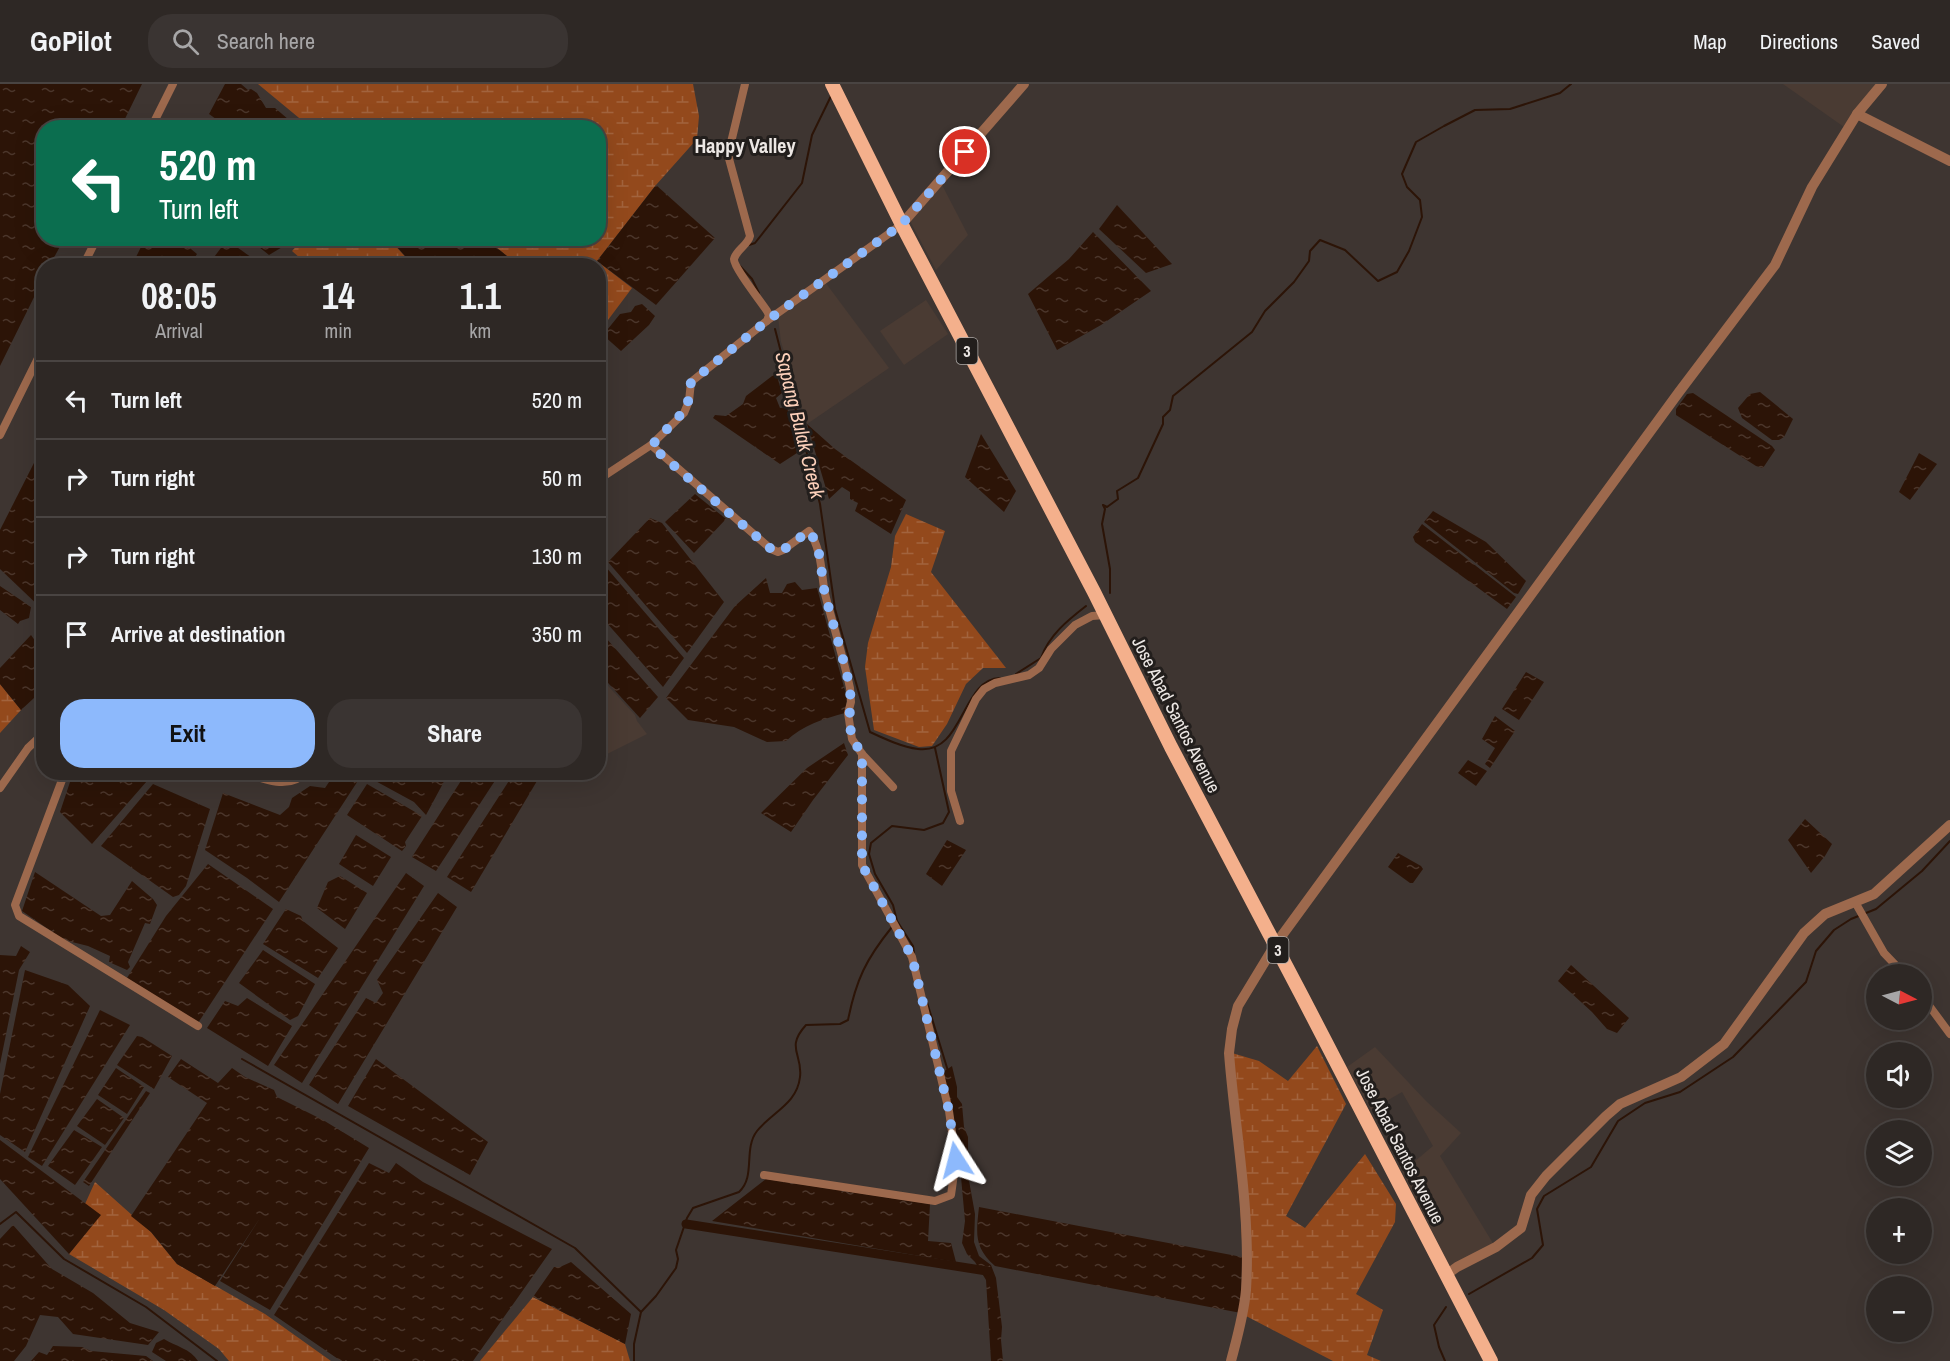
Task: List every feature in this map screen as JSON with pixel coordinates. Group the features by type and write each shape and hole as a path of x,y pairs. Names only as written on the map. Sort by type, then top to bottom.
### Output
{"highway":[{"name":"Jose Abad Santos Avenue","path":"832,84 901,225 1491,1361"}],"street":[{"path":"155,120 172,84"},
{"path":"745,84 728,154 750,236 736,254 734,261 737,270 767,311 769,315 767,321"},
{"path":"606,475 651,446 687,408 691,382 767,321 901,225 1024,84"},
{"path":"1231,1361 1243,1315 1247,1254 1229,1053 1238,1006 1275,945 1679,392 1775,265 1812,187 1857,114 1882,84"},
{"path":"1857,114 1950,161"},
{"path":"0,435 36,362"},
{"path":"651,446 771,549 777,552 783,550 809,531 816,541 825,591 850,688 851,702 848,713 852,739 862,754 893,787"},
{"path":"960,821 951,792 951,751 976,699 984,689 995,683 1029,675 1039,668 1051,649 1075,625 1092,616 1105,615"},
{"path":"0,788 28,748 36,740"},
{"path":"764,1175 935,1202 951,1195 956,1160 949,1111 912,957 862,865 862,754"},
{"path":"62,780 15,905 19,916 198,1026"},
{"path":"266,780 291,782 294,780"},
{"path":"1446,1275 1496,1247 1521,1228 1532,1195 1546,1176 1620,1104 1681,1077 1724,1044 1804,933 1825,914 1857,906 1874,894 1950,825"},
{"path":"1857,906 1884,953 1894,964"},
{"path":"1932,1010 1950,1034"}],"shaded area":[{"path":"1783,84 1877,84 1844,127"},
{"path":"941,183 968,235 936,270 909,219"},
{"path":"825,282 889,368 807,424 781,342 778,317"},
{"path":"926,300 948,334 904,365 880,331"},
{"path":"606,684 635,715 647,734 606,754"},
{"path":"1375,1047 1426,1101 1461,1133 1440,1156 1494,1245 1455,1265 1449,1265 1400,1167 1414,1162 1433,1146 1402,1092 1371,1110 1347,1067"}],"green space":[{"path":"258,84 693,84 699,116 697,139 656,185 599,258 509,258 495,246 606,246 606,120 302,120"},
{"path":"297,246 395,246 407,258 300,258 292,251"},
{"path":"606,268 632,288 606,323"},
{"path":"906,514 945,531 931,572 1006,668 983,668 966,684 947,724 932,746 919,747 874,730 865,667 868,643 891,567 895,536"},
{"path":"0,684 21,710 0,733"},
{"path":"1317,1046 1346,1104 1286,1216 1305,1228 1365,1154 1396,1204 1395,1222 1356,1294 1383,1310 1367,1355 1381,1361 1333,1361 1246,1316 1232,1053 1259,1061 1288,1081"},
{"path":"95,1182 151,1232 177,1264 265,1314 331,1361 229,1361 219,1349 164,1310 69,1254 100,1215 85,1204"},
{"path":"533,1297 625,1344 630,1361 480,1361"}],"water":[{"path":"0,84 142,84 124,120 36,120 36,246 60,246 54,258 36,258 36,293 0,366"},
{"path":"225,84 241,84 257,93 266,108 275,108 289,120 217,120 209,114"},
{"path":"656,185 715,238 656,305 606,268 606,258 599,258"},
{"path":"1117,205 1172,264 1146,273 1099,229"},
{"path":"1093,232 1151,291 1101,325 1057,350 1028,294 1069,259"},
{"path":"142,246 187,246 197,254 194,258 136,258"},
{"path":"222,246 235,246 252,258 213,258"},
{"path":"258,246 284,246 269,255"},
{"path":"396,246 495,246 509,258 407,258"},
{"path":"642,304 655,316 649,325 621,351 606,338 606,331 620,314 631,312 635,306"},
{"path":"776,373 782,393 776,398 780,408 787,407 797,453 780,464 713,418 715,415 726,416 743,404 746,396"},
{"path":"1760,392 1793,419 1784,437 1779,440 1772,440 1742,418 1738,408 1750,394"},
{"path":"1693,393 1772,446 1775,450 1763,468 1756,466 1676,415 1676,409 1687,394"},
{"path":"807,424 835,449 906,500 891,534 855,511 858,503 850,499 850,492 842,487 829,499"},
{"path":"981,434 1016,491 1004,512 965,477"},
{"path":"1919,453 1937,464 1910,500 1899,492"},
{"path":"36,459 36,603 0,569 0,530"},
{"path":"695,494 726,519 694,553 665,522"},
{"path":"1433,511 1486,542 1526,581 1518,594 1424,522"},
{"path":"650,518 662,523 724,602 687,653 608,562"},
{"path":"1422,524 1516,597 1507,609 1415,542 1413,537"},
{"path":"606,567 684,658 663,687 606,622"},
{"path":"766,578 770,593 782,593 787,584 795,582 802,590 817,588 847,698 845,713 806,727 786,741 767,742 734,727 688,720 666,698 735,606"},
{"path":"0,586 31,607 29,618 18,624 0,610"},
{"path":"31,635 36,642 36,686 34,698 21,710 0,684 0,668"},
{"path":"606,638 658,697 640,718 606,681"},
{"path":"1526,672 1544,682 1519,720 1502,709"},
{"path":"1495,716 1515,731 1490,768 1485,764 1495,748 1482,739"},
{"path":"844,743 848,755 791,832 761,813 807,768"},
{"path":"1468,760 1487,771 1476,786 1458,773"},
{"path":"70,780 148,780 92,844 60,812"},
{"path":"330,780 358,780 279,902 205,850 223,793 280,815 289,807 292,798 310,786 325,788"},
{"path":"374,780 445,780 426,815 414,802"},
{"path":"462,780 495,780 436,871 412,857"},
{"path":"509,780 537,781 471,892 447,877"},
{"path":"153,784 210,809 186,886 179,895 173,897 101,846"},
{"path":"367,784 422,816 405,842 406,846 402,851 347,815"},
{"path":"1805,819 1832,844 1811,873 1788,840"},
{"path":"356,835 391,857 373,886 339,864"},
{"path":"947,840 966,850 942,886 926,874"},
{"path":"1398,853 1423,869 1413,883 1388,867"},
{"path":"208,864 273,909 198,1023 127,978 166,916"},
{"path":"35,872 101,916 110,915 132,881 153,899 157,905 150,924 145,923 128,962 130,967 127,970 109,962 110,956 88,946 64,940 22,911"},
{"path":"406,873 424,886 302,1083 274,1065"},
{"path":"340,876 367,893 345,929 317,908 328,882"},
{"path":"438,893 457,907 338,1104 309,1085 366,998 376,1003 383,993 377,980"},
{"path":"286,909 301,916 303,921 338,948 318,978 263,944"},
{"path":"21,946 30,952 19,970 0,1064 0,955 16,956"},
{"path":"263,950 315,984 298,1016 290,1020 239,983"},
{"path":"1571,965 1629,1018 1617,1033 1607,1029 1558,981"},
{"path":"25,970 68,985 90,1006 25,1152 0,1135 0,1094"},
{"path":"247,998 292,1026 268,1066 207,1028 225,1001 238,1006"},
{"path":"100,1010 130,1025 42,1166 28,1157"},
{"path":"137,1036 172,1056 154,1089 117,1065"},
{"path":"181,1059 218,1083 232,1068 245,1077 274,1090 277,1097 323,1120 369,1148 270,1310 220,1281 260,1218 215,1286 177,1264 151,1232 131,1216 207,1103 168,1077"},
{"path":"376,1059 488,1142 470,1175 348,1106"},
{"path":"952,1066 957,1097 962,1104 964,1127 968,1137 968,1175 975,1214 974,1242 979,1256 991,1265 996,1278 1002,1327 1003,1361 991,1361 986,1280 962,1243 965,1221 959,1155 954,1119 943,1072"},
{"path":"116,1068 144,1087 127,1114 98,1095"},
{"path":"146,1091 150,1093 89,1186 83,1182"},
{"path":"97,1099 124,1118 105,1145 77,1126"},
{"path":"74,1130 102,1147 75,1185 48,1166"},
{"path":"0,1140 101,1215 69,1254 0,1179"},
{"path":"369,1163 389,1173 396,1163 423,1182 552,1249 473,1361 341,1361 274,1315"},
{"path":"766,1179 930,1204 928,1241 951,1243 956,1262 712,1221"},
{"path":"979,1207 1242,1257 1241,1313 995,1266 983,1253 978,1240"},
{"path":"13,1225 52,1269 93,1293 130,1323 159,1332 148,1345 73,1334 58,1317 40,1315 26,1346 14,1361 0,1361 0,1239"},
{"path":"571,1262 631,1314 625,1344 533,1297 554,1267"},
{"path":"164,1339 187,1351 198,1361 166,1361 152,1352 156,1343"},
{"path":"53,1346 82,1347 91,1351 146,1356 153,1361 31,1361 39,1352 47,1355"}],"waterway":[{"path":"1110,593 1110,569 1102,524 1105,509 1103,505 1107,507 1118,499 1117,491 1138,478 1163,424 1163,417 1170,410 1173,396 1252,332 1265,311 1294,282 1309,261 1310,251 1320,240 1345,250 1378,281 1397,272 1409,251 1422,217 1420,200 1407,187 1402,174 1416,142 1475,110 1510,109 1560,93 1571,84"},
{"name":"Sapang Bulak Creek","path":"749,245 755,243 802,183 812,135 832,94"},
{"name":"Sapang Bulak Creek","path":"740,266 752,279 759,293"},
{"name":"Sapang Bulak Creek","path":"775,329 820,504 835,609 870,732 906,746 918,749 933,748 945,741 977,690 987,682 1000,678"},
{"path":"1016,674 1041,658 1054,635 1086,606"},
{"path":"914,953 913,946 897,921 893,905 875,874 869,854 871,843 892,826 924,830 943,823 949,812 935,748"},
{"path":"1469,1294 1532,1258 1543,1245 1537,1209 1544,1196 1591,1167 1618,1121 1645,1103 1680,1092 1733,1057 1806,982 1816,951 1834,930 1851,919 1876,909 1922,871 1950,841"},
{"path":"634,1361 634,1344 641,1312 676,1268 678,1259 676,1250 687,1218 693,1208 739,1192 744,1186 753,1138 763,1124 789,1101 798,1086 800,1069 796,1045 800,1033 806,1025 840,1024 848,1020 863,970 892,927"},
{"path":"926,999 948,1071"},
{"path":"242,1059 575,1248 641,1312"},
{"path":"0,1224 16,1212 64,1259 146,1307 217,1361"},
{"path":"686,1224 987,1271"},
{"path":"1445,1361 1434,1325 1446,1307"}],"district":[{"name":"Happy Valley","path":"745,146"}],"route":[{"path":"956,1160 949,1111 912,957 862,865 862,754 852,739 848,713 851,702 848,676 825,591 816,541 809,531 783,550 777,552 771,549 651,446 684,413 689,401 691,382 768,320 901,225 965,152"}]}
